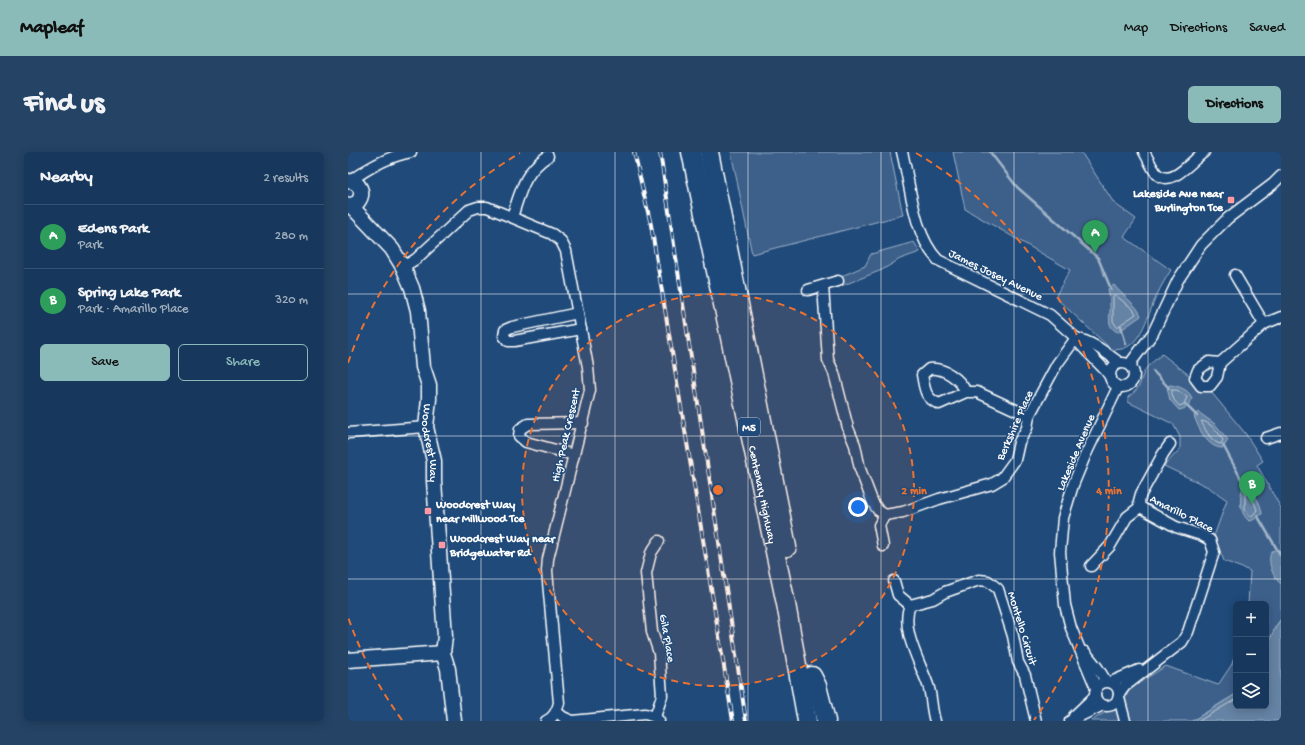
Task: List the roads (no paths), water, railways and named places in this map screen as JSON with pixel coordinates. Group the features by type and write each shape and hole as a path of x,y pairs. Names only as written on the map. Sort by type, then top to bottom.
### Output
{"highway":[{"name":"Centenary Highway","path":"690,152 786,604 807,721"},
{"name":"Centenary Highway","path":"709,152 812,676 819,721"},
{"path":"812,676 817,686 826,721"}],"street":[{"path":"349,181 382,162 397,155 411,152"},
{"name":"James Josey Avenue","path":"902,152 920,231 925,244 938,260 1050,315 1076,338 1111,378"},
{"path":"1144,152 1157,174 1166,178 1175,177 1204,152"},
{"path":"512,217 528,174 536,165 548,156"},
{"path":"355,200 371,169"},
{"path":"1131,367 1120,363 1113,368 1111,378 1118,387 1126,387 1132,382 1134,374 1131,367 1132,361 1153,333 1178,280 1201,245 1228,218 1277,184 1281,176"},
{"path":"349,181 358,185 355,200"},
{"name":"Woodcrest Way","path":"355,200 370,227 392,248 403,267 412,288 418,311 423,367 429,385 426,427 434,461 434,481 445,636 442,653 448,669 454,721"},
{"name":"High Peak Crescent","path":"403,267 416,259 470,210 487,206 552,234 561,241 566,251 590,379 590,390 548,559 547,571 559,703 557,712"},
{"path":"1235,275 1264,324"},
{"path":"808,290 838,281"},
{"path":"824,286 828,360 834,373 848,428 855,445 860,469 873,503 878,510 885,515 879,525 883,546"},
{"path":"578,314 512,327 505,330 504,336 508,341 514,341 581,329"},
{"path":"1220,363 1264,324 1281,317"},
{"name":"James Josey Avenue","path":"1076,338 1090,341 1101,351 1120,363"},
{"name":"Berkshire Place","path":"885,515 903,512 939,499 992,484 1002,478 1014,460 1019,442 1027,428 1029,416 1057,364 1076,338"},
{"name":"Lakeside Avenue","path":"1095,692 1065,605 1060,552 1063,518 1073,484 1118,387"},
{"path":"966,392 977,392 986,395 1029,416"},
{"path":"574,455 526,442 519,436 520,429 528,424 583,423"},
{"path":"348,432 426,427"},
{"path":"1266,438 1281,433"},
{"name":"Amarillo Place","path":"1119,696 1125,686 1182,642 1188,632 1214,552 1210,540 1201,535 1176,527 1140,507 1139,500 1163,454 1170,444"},
{"path":"1091,566 1110,546 1127,517 1140,507"},
{"name":"Gila Place","path":"657,719 662,696 659,653 652,632 646,574 651,553 659,541"},
{"name":"Montello Circuit","path":"910,605 933,599 945,592 979,580 988,581 998,589 1013,636 1018,662 1025,675 1036,721"},
{"path":"894,581 898,595 910,605 906,619 915,656 928,686 934,721"},
{"name":"Lakeside Avenue","path":"1079,646 1098,666 1108,681"},
{"path":"348,660 442,653"},
{"name":"Amarillo Place","path":"1108,681 1153,664"},
{"path":"1069,721 1095,692 1108,681 1117,686 1124,721"},
{"path":"1095,692 1096,700 1124,721"},
{"path":"1069,721 1105,706 1114,704 1119,696"},
{"path":"546,721 551,719 557,712 563,717 572,721 645,714 657,719"}],"water":[{"path":"1114,285 1133,304 1141,316 1118,332 1111,327 1110,324 1108,289"},
{"path":"1170,385 1177,386 1191,395 1192,398 1186,408 1179,410 1170,400 1167,387"},
{"path":"1198,412 1215,424 1228,440 1223,448 1212,445 1204,437 1194,416"},
{"path":"1246,486 1257,498 1262,514 1249,521 1243,514 1241,505 1243,487"},
{"path":"1278,549 1281,552 1281,584 1275,578 1270,564 1270,555 1272,551"},
{"path":"1281,619 1281,721 1192,721 1233,696 1233,709 1269,709 1269,643"}],"waterway":[{"path":"990,152 1017,187 1098,258 1111,289"},
{"path":"1121,326 1126,344"},
{"path":"1153,371 1169,388"},
{"path":"1185,404 1197,416"},
{"path":"1223,445 1246,488"},
{"path":"1257,515 1281,556"}],"railway":[{"path":"634,152 651,225 733,721"},
{"path":"660,152 746,721"}],"place":[{"name":"Lakeside Ave near Burlington Tce","path":"1231,200"},
{"name":"Edens Park","path":"1095,253"},
{"name":"Spring Lake Park","path":"1252,504"},
{"name":"Woodcrest Way near Millwood Tce","path":"428,511"},
{"name":"Woodcrest Way near Bridgewater Rd","path":"442,545"}]}
